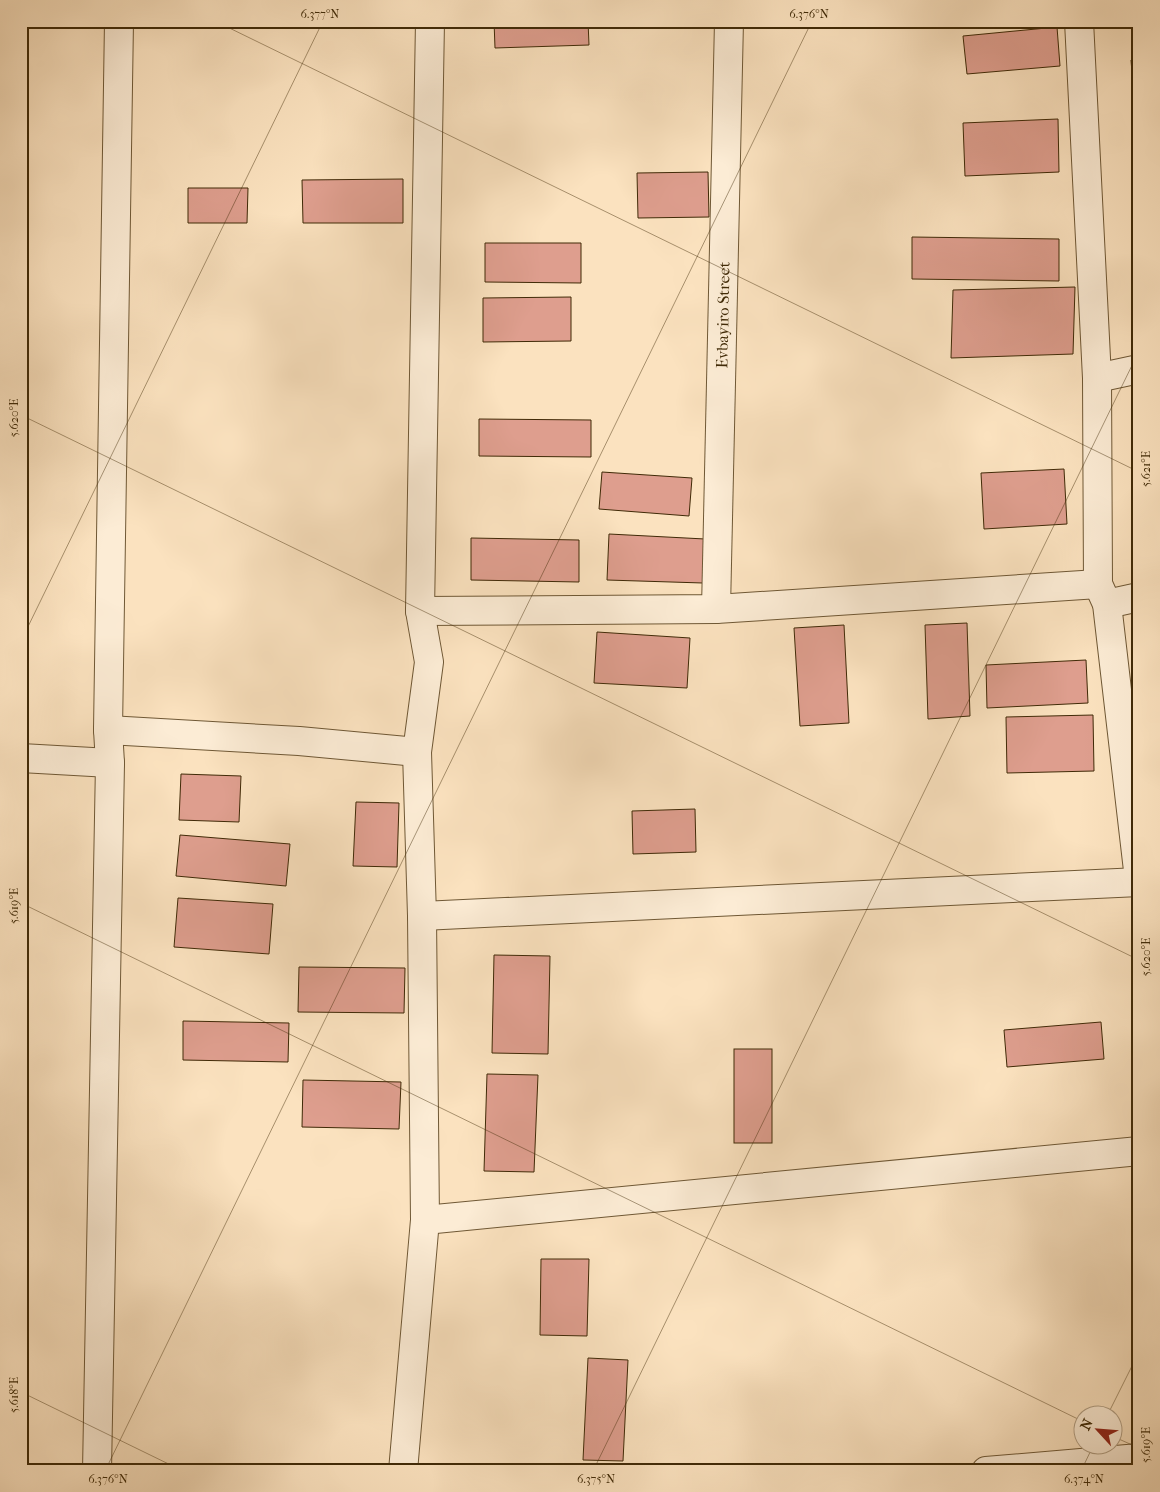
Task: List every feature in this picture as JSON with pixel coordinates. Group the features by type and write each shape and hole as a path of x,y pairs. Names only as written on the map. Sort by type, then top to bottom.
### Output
{"street":[{"path":"98,1471 110,763 108,730 119,21"},
{"path":"403,1471 425,1220 422,916 417,752 428,662 420,611 430,21"},
{"name":"Evbayiro Street","path":"716,609 729,21"},
{"path":"422,916 1139,881 1102,594 1097,378 1079,21"},
{"path":"1097,378 1139,369"},
{"path":"420,611 716,609 1102,594 1139,597"},
{"path":"108,730 299,741 417,752"},
{"path":"21,758 110,763"},
{"path":"425,1220 1139,1151"},
{"path":"986,1471 1139,1458"}],"building":[{"path":"494,21 588,21 589,45 495,48"},
{"path":"1057,27 1060,66 967,74 963,36"},
{"path":"1139,59 1139,98 1134,99 1131,60"},
{"path":"1058,119 1059,172 965,176 963,123"},
{"path":"708,172 709,217 638,218 637,173"},
{"path":"403,179 403,223 303,223 302,180"},
{"path":"188,188 248,188 247,223 188,223"},
{"path":"912,237 1059,239 1059,281 912,279"},
{"path":"485,243 581,243 581,283 485,282"},
{"path":"1075,287 1073,354 951,358 953,290"},
{"path":"571,297 571,341 483,342 483,298"},
{"path":"479,419 591,420 591,457 479,456"},
{"path":"1064,469 1067,524 984,529 981,473"},
{"path":"602,472 692,478 689,516 599,509"},
{"path":"609,534 705,539 703,583 607,580"},
{"path":"471,538 579,540 579,582 471,580"},
{"path":"967,623 970,716 928,719 925,625"},
{"path":"844,625 849,723 800,726 794,628"},
{"path":"597,632 690,638 687,688 594,683"},
{"path":"1086,660 1088,703 987,708 986,665"},
{"path":"1093,715 1094,771 1007,773 1006,717"},
{"path":"181,774 241,776 239,822 179,820"},
{"path":"356,802 399,803 397,867 353,866"},
{"path":"695,809 696,852 633,854 632,811"},
{"path":"180,835 290,844 286,886 176,876"},
{"path":"178,898 273,904 269,954 174,947"},
{"path":"494,955 550,956 548,1054 492,1053"},
{"path":"299,967 405,968 404,1013 298,1012"},
{"path":"183,1021 289,1023 288,1062 183,1060"},
{"path":"1101,1022 1104,1059 1007,1067 1004,1030"},
{"path":"734,1049 772,1049 772,1143 734,1143"},
{"path":"487,1074 538,1075 534,1172 484,1171"},
{"path":"303,1080 401,1082 399,1129 302,1127"},
{"path":"541,1259 589,1259 587,1336 540,1335"},
{"path":"588,1358 628,1360 623,1461 583,1460"}]}
